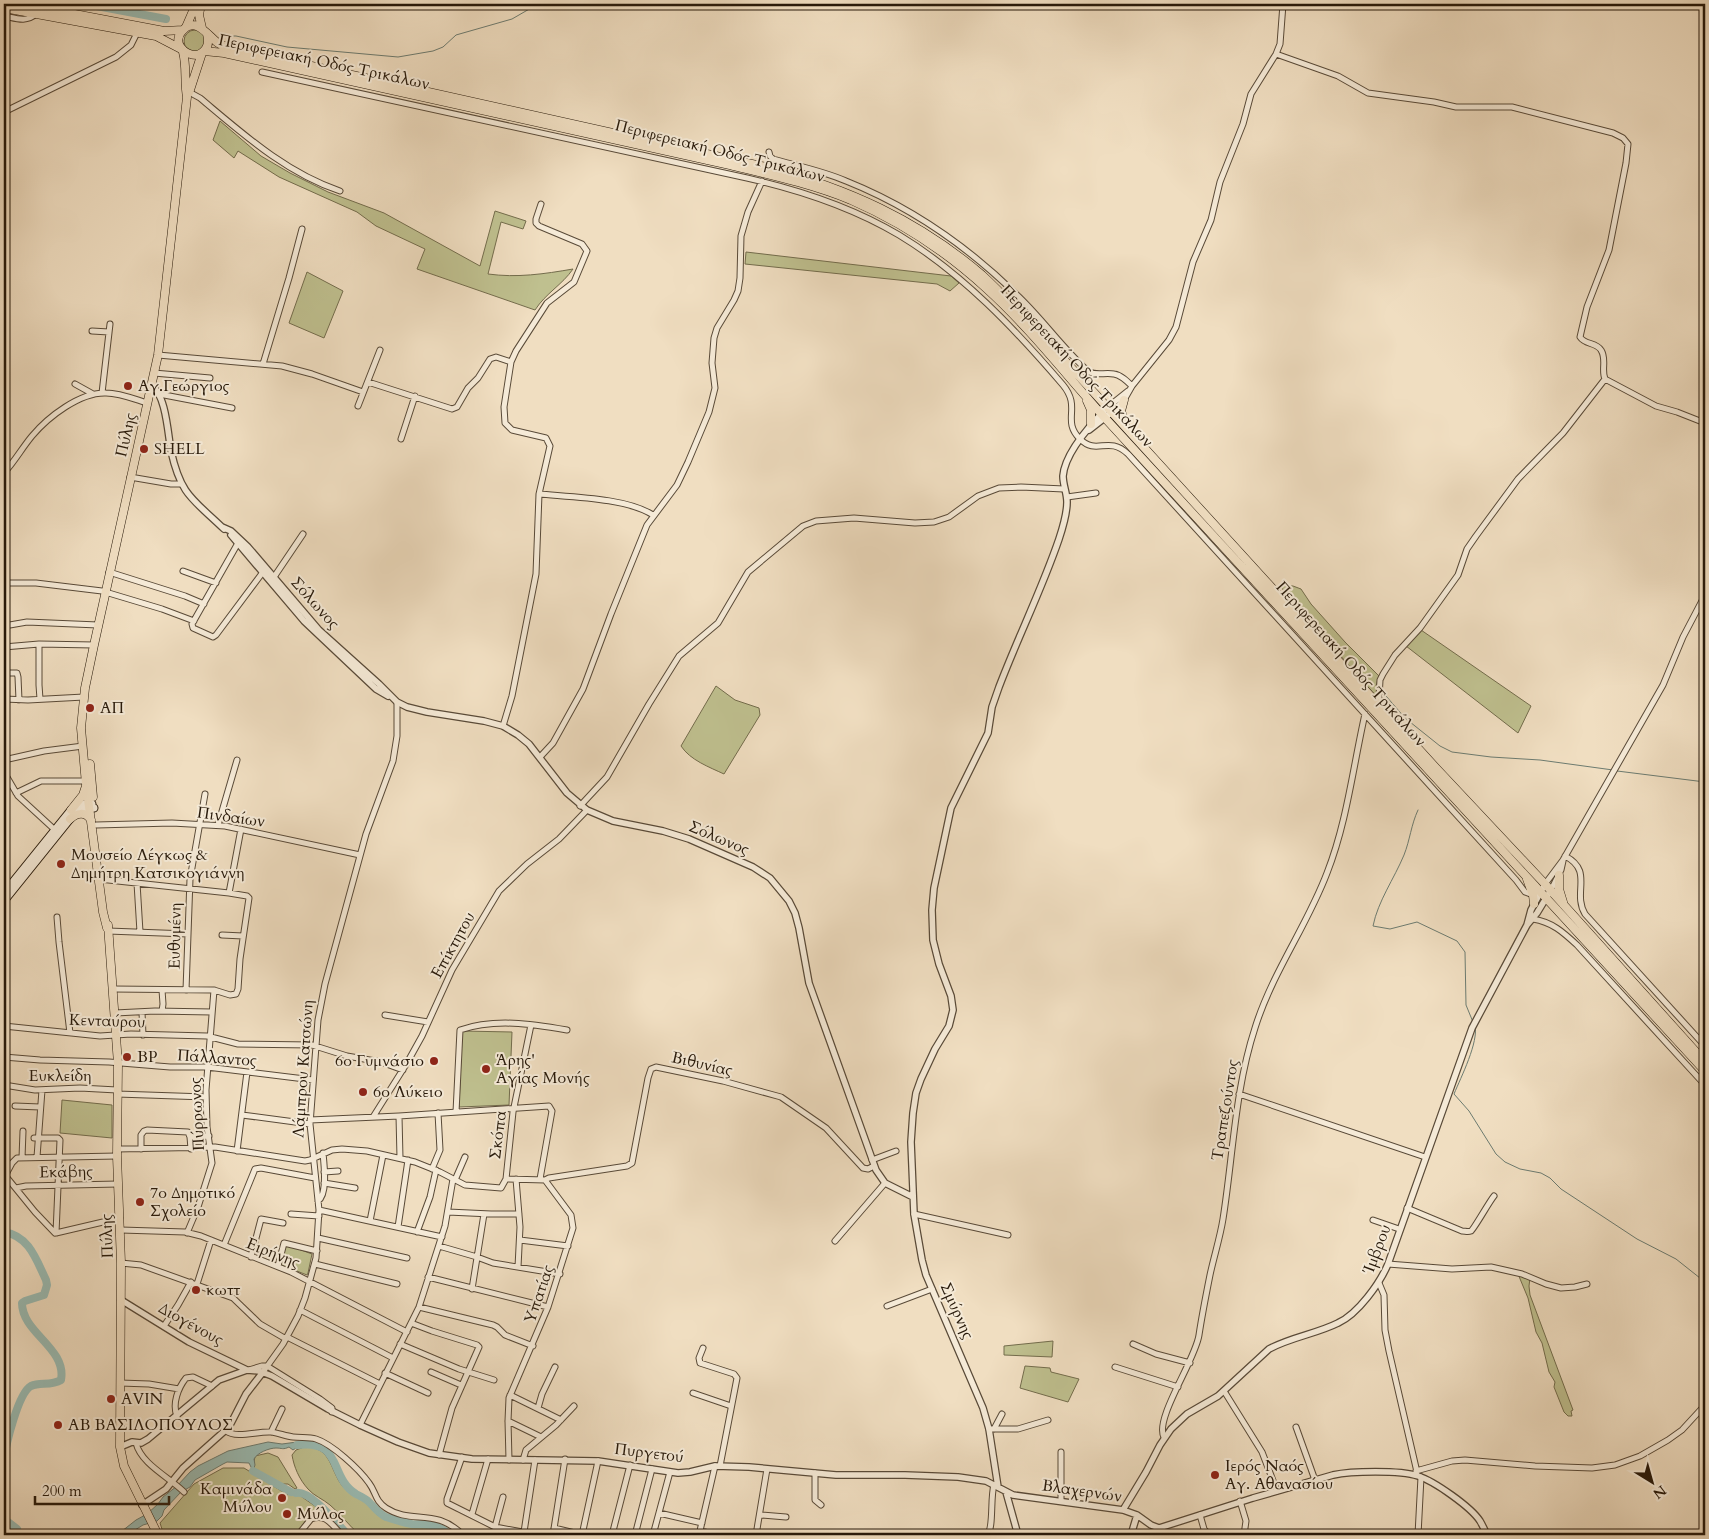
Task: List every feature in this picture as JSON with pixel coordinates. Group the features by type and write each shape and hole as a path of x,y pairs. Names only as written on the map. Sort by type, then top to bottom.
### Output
{"main road":[{"path":"22,4 164,31 194,26 205,31"},
{"path":"188,95 186,89 187,71 179,39 196,4"},
{"path":"188,95 208,43 199,15 200,4"},
{"path":"4,8 159,37 193,56 203,52"},
{"name":"Περιφερειακή Οδός Τρικάλων","path":"205,31 220,44 236,49 802,176 853,194 892,213 924,232 981,275 1010,302 1548,887 1705,1062"},
{"name":"Περιφερειακή Οδός Τρικάλων","path":"203,52 224,53 730,165 800,183 850,200 910,231 976,279 1010,311 1103,415 1341,672 1525,875 1540,895 1705,1071"},
{"name":"Πύλης","path":"92,806 86,783 81,728 84,696 109,572 158,355 188,95"},
{"path":"1083,393 1091,410 1091,424"},
{"path":"1124,400 1122,414 1131,433"},
{"name":"Πύλης","path":"83,718 86,727 92,806 104,920 107,930 117,1036 117,1152 121,1230 120,1447 123,1463 158,1535"},
{"path":"4,892 55,830 82,794 86,783"},
{"path":"70,810 80,804 92,806"},
{"path":"4,901 70,819 78,811 92,806"},
{"path":"70,819 77,814 84,813 88,815 94,824"},
{"path":"1559,875 1564,907"},
{"path":"1534,904 1540,895"}],"street":[{"path":"1087,431 1091,424 1110,409 1130,388 1169,340 1176,327 1193,262 1214,212 1220,182 1242,128 1251,94 1276,54 1281,40 1283,4"},
{"path":"4,16 28,19 36,14"},
{"path":"4,112 116,57 132,45 138,33"},
{"path":"1276,54 1338,76 1368,93 1456,107 1512,107 1613,133 1626,140 1628,146 1626,163 1608,250 1592,292 1580,333 1582,340 1599,347 1602,351 1605,379 1656,406 1705,423"},
{"path":"262,72 762,181 804,193 856,213 907,240 949,270 1001,318 1065,388 1072,401 1071,425 1080,439 1092,446 1115,445 1128,454 1473,831 1525,892 1540,895"},
{"path":"188,95 200,98 263,150 301,173 340,191"},
{"path":"770,152 770,156 773,159 845,180 872,192 938,229 997,276 1089,372 1098,375 1109,373 1118,375 1130,388"},
{"path":"540,757 553,743 588,681 609,620 647,525 669,497 680,478 709,412 715,388 712,363 714,338 739,287 741,236 748,212 762,181"},
{"path":"503,726 514,687 536,574 539,494 550,443 546,438 512,430 504,423 504,407 511,362 547,304 574,282 587,251 582,244 536,223 541,204"},
{"path":"263,364 290,278 302,229"},
{"path":"102,393 110,324"},
{"path":"92,331 109,332"},
{"path":"358,406 380,350"},
{"path":"158,355 294,368 363,392"},
{"path":"368,382 449,409 455,408 490,359 496,357 511,362"},
{"path":"154,373 210,378"},
{"path":"1377,703 1380,680 1383,674 1395,655 1420,628 1458,575 1472,541 1518,479 1564,433 1605,379"},
{"path":"75,384 93,394"},
{"path":"151,386 159,394 232,408"},
{"path":"1110,409 1124,400 1130,388"},
{"path":"4,472 45,422 69,406 93,394 116,394 147,403"},
{"name":"Σόλωνος","path":"159,394 174,462 181,484 194,502 238,543 316,634 376,689 397,702 427,712 503,726 523,739 540,757 562,788 580,806 587,810 607,819 663,831 689,839 760,871 770,878 792,906 797,919 809,983 873,1163 885,1183"},
{"path":"402,439 414,396"},
{"path":"1087,431 1103,415"},
{"name":"Σμύρνης","path":"996,1486 992,1429 932,1289 922,1260 914,1214 911,1142 913,1108 918,1086 935,1049 951,1022 953,1012 951,996 939,964 932,931 934,888 946,828 953,804 988,733 998,686 1054,554 1066,515 1063,475 1065,467 1080,439 1087,431"},
{"path":"130,477 181,484"},
{"path":"580,806 607,777 679,656 718,623 746,575 803,526 816,521 854,518 915,523 934,522 949,517 978,496 999,488 1021,486 1064,489"},
{"path":"1066,497 1096,493"},
{"path":"539,494 623,504 647,511 653,515"},
{"name":"Σόλωνος","path":"222,527 231,531 248,547 319,630 379,684 390,697"},
{"path":"274,577 303,534"},
{"path":"238,543 192,627 213,637 263,572"},
{"path":"182,571 216,583"},
{"path":"109,572 204,604"},
{"path":"4,583 36,583 106,592 194,621"},
{"path":"1548,887 1615,766 1663,685 1683,637 1705,595"},
{"path":"198,601 201,609"},
{"path":"4,626 27,622 98,625"},
{"path":"39,644 40,700"},
{"path":"4,647 39,644 94,645"},
{"path":"4,673 17,673 19,700"},
{"path":"4,699 40,700 84,696"},
{"name":"Λάμπρου Κατσώνη","path":"143,1506 166,1489 192,1460 226,1431 246,1394 286,1338 300,1310 310,1282 317,1252 320,1216 310,1122 315,1045 325,984 360,855 394,757 397,736 397,702"},
{"name":"Τραπεζούντος","path":"1123,1510 1164,1437 1162,1431 1164,1416 1190,1364 1198,1342 1207,1290 1223,1220 1239,1094 1247,1053 1263,1004 1331,864 1348,797 1365,714"},
{"path":"4,760 44,751 83,746"},
{"path":"218,825 237,760"},
{"path":"4,772 16,793 55,830"},
{"path":"16,793 41,781 86,783"},
{"name":"Ευθυμένη","path":"186,990 189,889 204,794"},
{"name":"Επίκτητου","path":"373,1117 403,1070 452,970 499,891 527,864 558,839 587,810"},
{"name":"Πινδαίων","path":"94,824 218,825 360,855"},
{"path":"229,893 241,829"},
{"path":"1527,926 1532,920 1540,895 1559,875 1564,858"},
{"path":"1564,858 1576,864 1581,873 1580,900 1585,914 1705,1046"},
{"path":"101,880 229,893 249,897 237,994 232,996 214,990 113,989"},
{"path":"137,883 140,932"},
{"path":"1527,926 1534,904"},
{"path":"57,916 58,942 70,1033"},
{"path":"1532,920 1548,923 1565,934 1705,1085"},
{"name":"Ίμβρου","path":"1164,1437 1187,1414 1224,1391 1264,1353 1275,1346 1343,1320 1364,1301 1379,1283 1388,1264 1472,1028 1527,926"},
{"path":"107,930 188,934"},
{"path":"222,935 243,936"},
{"path":"162,990 162,1011"},
{"name":"Πύρρωνος","path":"187,1232 198,1207 212,1163 206,1097 214,990"},
{"path":"115,1013 162,1011 212,1012"},
{"path":"142,1012 144,1035"},
{"path":"385,1015 428,1022"},
{"path":"456,1112 460,1030 497,1024 531,1025 567,1030"},
{"name":"Σκόπα","path":"454,1179 468,1185 502,1188 506,1179 513,1109 531,1025"},
{"name":"Κενταύρου","path":"4,1026 100,1036 211,1037 238,1044 315,1045 347,1056 381,1062 403,1070"},
{"name":"Πάλλαντος","path":"4,1056 40,1060 170,1067 208,1067 313,1080"},
{"name":"Βιθυνίας","path":"543,1179 627,1166 632,1163 648,1078 651,1069 656,1067 723,1081 781,1097 826,1128 863,1168 868,1169 873,1163"},
{"path":"238,1151 247,1072"},
{"name":"Ευκλείδη","path":"4,1085 30,1090 80,1088 206,1097"},
{"path":"37,1157 36,1138 42,1090"},
{"path":"1239,1094 1425,1157"},
{"path":"15,1106 40,1107"},
{"path":"242,1115 310,1122 548,1106 551,1108 543,1179 506,1179"},
{"path":"417,1232 430,1198 434,1169 440,1150 438,1113"},
{"path":"399,1116 400,1158"},
{"path":"141,1149 141,1135 144,1130 188,1132 191,1149"},
{"path":"22,1158 23,1131"},
{"path":"190,1137 209,1136"},
{"path":"36,1138 59,1139 60,1156 56,1233"},
{"path":"56,1233 35,1212 5,1175 14,1160 141,1149 210,1148 305,1161 323,1153 342,1149 367,1151 408,1160 434,1169 454,1179"},
{"path":"873,1163 896,1151"},
{"path":"318,1201 323,1197 323,1153"},
{"path":"370,1221 383,1154"},
{"path":"360,1425 419,1307 442,1237 454,1179 465,1157"},
{"path":"398,1227 408,1160"},
{"path":"224,1245 254,1169 261,1168 316,1178"},
{"path":"324,1172 338,1171"},
{"path":"516,1179 520,1240 518,1267"},
{"name":"Υπατίας","path":"509,1460 508,1421 510,1394 548,1307 573,1228 572,1217 543,1179"},
{"path":"324,1183 354,1188"},
{"path":"835,1241 885,1183 913,1197"},
{"name":"Εκάβης","path":"16,1188 26,1186 118,1184"},
{"path":"1407,1208 1469,1231 1473,1229 1485,1207 1494,1196"},
{"path":"319,1210 442,1237"},
{"path":"448,1212 519,1214"},
{"path":"291,1214 320,1216"},
{"path":"472,1288 484,1214"},
{"path":"914,1214 1008,1235"},
{"path":"56,1233 120,1218"},
{"path":"251,1256 261,1219 283,1223"},
{"path":"1373,1220 1399,1230"},
{"name":"Ειρήνης","path":"121,1230 187,1232 211,1240 278,1266 406,1332"},
{"path":"318,1238 407,1258"},
{"path":"197,1284 211,1240"},
{"path":"520,1240 568,1246"},
{"path":"278,1266 284,1243 317,1252"},
{"path":"439,1246 493,1263 560,1274"},
{"path":"121,1263 141,1265 233,1298 260,1324 380,1384"},
{"path":"315,1264 397,1284"},
{"path":"1388,1264 1452,1269 1491,1268 1522,1274 1561,1288 1588,1284"},
{"path":"428,1277 548,1307"},
{"path":"164,1326 191,1282"},
{"path":"1379,1283 1384,1295 1385,1330 1389,1351 1418,1475 1418,1535"},
{"path":"887,1306 932,1289"},
{"name":"Διογένους","path":"121,1300 189,1342 247,1370"},
{"path":"419,1307 498,1327 505,1334 532,1346"},
{"path":"300,1310 393,1358"},
{"path":"411,1323 477,1344 478,1350 461,1385 439,1455"},
{"path":"400,1344 467,1372 494,1380"},
{"path":"1133,1344 1156,1354 1190,1364"},
{"path":"703,1348 699,1358 700,1362 737,1377 700,1533 718,1535"},
{"path":"538,1408 542,1394 555,1367"},
{"path":"1115,1367 1178,1387"},
{"path":"120,1447 132,1442 141,1443 148,1439 223,1378 247,1370 265,1369"},
{"name":"Πυργετού","path":"265,1369 332,1412 404,1444 439,1455 509,1460 566,1459 598,1461 684,1473 717,1466 855,1476 958,1477 977,1479 996,1486"},
{"path":"431,1372 461,1385"},
{"path":"385,1373 428,1393"},
{"path":"177,1416 175,1404 179,1389 185,1380 190,1376 212,1386"},
{"path":"120,1383 150,1384 179,1389"},
{"path":"1224,1391 1262,1452 1277,1490"},
{"path":"693,1393 731,1406"},
{"path":"510,1394 561,1420"},
{"path":"1155,1535 1159,1528 1277,1490 1344,1473 1418,1475 1452,1461 1465,1460 1535,1466 1592,1468 1615,1465 1640,1456 1668,1440 1682,1430 1705,1405"},
{"path":"523,1460 526,1450 561,1420 574,1406"},
{"path":"271,1432 282,1409"},
{"path":"992,1429 1002,1414"},
{"path":"992,1429 1018,1430 1048,1420"},
{"path":"508,1421 541,1437"},
{"path":"1296,1426 1315,1480"},
{"path":"226,1431 234,1435 271,1432 323,1442 366,1480 377,1500 384,1507 402,1514 441,1520 452,1525 463,1535"},
{"path":"136,1443 145,1459 184,1492"},
{"path":"1061,1452 1061,1501"},
{"path":"462,1458 447,1503 495,1527 532,1535"},
{"path":"472,1514 488,1459"},
{"path":"553,1535 566,1459"},
{"path":"524,1532 535,1460"},
{"path":"554,1528 582,1535 598,1461"},
{"path":"612,1535 630,1465"},
{"path":"635,1535 652,1469"},
{"path":"756,1535 761,1515 767,1469"},
{"path":"653,1535 670,1472"},
{"path":"814,1473 815,1500 820,1505"},
{"path":"1418,1475 1465,1506 1480,1520 1487,1535"},
{"path":"987,1535 992,1529 991,1502 996,1486"},
{"name":"Βλαχερνών","path":"996,1486 1006,1492 1025,1497 1123,1510 1138,1515 1151,1525 1159,1528"},
{"path":"1006,1492 1018,1535"},
{"path":"495,1527 503,1497"},
{"path":"1240,1502 1246,1521 1244,1535"},
{"path":"659,1514 702,1523"},
{"path":"761,1515 786,1517"},
{"path":"1130,1535 1138,1515"},
{"path":"1200,1515 1204,1529 1209,1535"},
{"path":"298,1535 311,1519 315,1518 325,1518 342,1535"}],"green space":[{"path":"195,30 203,33 206,41 203,49 195,52 187,49 184,41 187,33"},
{"path":"220,121 261,156 290,173 328,192 384,213 480,266 495,211 526,221 523,229 501,222 488,274 541,274 573,269 535,310 417,269 425,249 376,226 357,212 279,177 238,151 234,158 213,140"},
{"path":"746,252 951,276 959,283 950,291 937,284 745,264"},
{"path":"307,272 343,291 324,338 289,323"},
{"path":"1279,585 1293,586 1301,589 1311,604 1345,642 1379,676 1376,694 1373,693"},
{"path":"1421,630 1531,706 1518,733 1406,646"},
{"path":"716,686 735,700 759,708 760,715 724,774 695,759 681,746"},
{"name":"Άρης' Αγίας Μονής","path":"462,1031 512,1032 509,1105 459,1107"},
{"path":"62,1100 112,1105 112,1138 60,1133"},
{"path":"285,1244 312,1254 307,1275 279,1264"},
{"path":"1518,1274 1530,1278 1530,1295 1573,1410 1571,1411 1572,1416 1568,1416 1564,1412 1554,1387 1555,1382 1549,1372 1542,1343 1536,1332 1528,1298"},
{"path":"1053,1341 1052,1357 1004,1355 1004,1346"},
{"path":"1025,1366 1050,1368 1051,1372 1079,1379 1068,1402 1020,1388"},
{"path":"304,1447 321,1451 330,1462 336,1476 346,1490 366,1502 381,1517 431,1527 449,1535 360,1535 334,1509 310,1491 302,1481 292,1455 296,1450"},
{"path":"268,1453 278,1457 297,1488 295,1489 288,1484 277,1484 266,1475 253,1470 255,1456"},
{"path":"223,1468 244,1468 288,1495 292,1490 325,1513 310,1514 296,1535 164,1535 160,1523 194,1484"}],"water":[{"path":"268,1442 282,1444 297,1442 296,1448 293,1450 289,1447 284,1449 273,1448 260,1453 254,1459 253,1471 249,1463 227,1462 223,1464 195,1480 190,1487 181,1492 164,1510 162,1516 157,1521 143,1525 127,1535 117,1535 147,1514 198,1466 228,1451"}],"waterway":[{"path":"86,4 166,19"},
{"path":"221,36 236,36 287,47 398,57 433,51 443,47 456,35 512,19 538,4"},
{"path":"1386,696 1405,718 1440,746 1452,752 1540,760 1613,770"},
{"path":"1617,771 1705,782"},
{"path":"1418,810 1404,855 1382,899 1373,926 1390,929 1417,922 1457,941 1465,952 1466,1005 1473,1022"},
{"path":"1475,1025 1476,1032 1472,1050 1454,1094 1469,1111 1496,1154 1505,1162 1520,1169 1541,1173 1550,1178 1561,1189 1637,1239 1676,1259 1705,1282"},
{"path":"4,1232 13,1234 26,1243 46,1280 47,1285 44,1295 22,1303 24,1314 29,1323 51,1349 61,1369 61,1380 34,1385 26,1391 13,1420 4,1459"},
{"path":"297,1445 312,1445 322,1448 329,1453 347,1487 367,1501 383,1516 409,1523 436,1526 450,1535"},
{"path":"253,1471 291,1492"},
{"path":"296,1493 309,1497 316,1502 348,1535"},
{"path":"4,1519 17,1529"}],"place":[{"name":"Αγ.Γεώργιος","path":"128,386"},
{"name":"SHELL","path":"144,449"},
{"name":"ΑΠ","path":"90,708"},
{"name":"Μουσείο Λέγκως & Δημήτρη Κατσικογιάννη","path":"61,864"},
{"name":"BP","path":"127,1057"},
{"name":"6ο Γυμνάσιο","path":"434,1061"},
{"name":"Άρης' Αγίας Μονής","path":"486,1069"},
{"name":"6ο Λύκειο","path":"363,1092"},
{"name":"7ο Δημοτικό Σχολείο","path":"140,1202"},
{"name":"κωττ","path":"196,1290"},
{"name":"AVIN","path":"111,1399"},
{"name":"ΑΒ ΒΑΣΙΛΟΠΟΥΛΟΣ","path":"58,1425"},
{"name":"Ιερός Ναός Αγ. Αθανασίου","path":"1215,1475"},
{"name":"Καμινάδα Μύλου","path":"282,1498"},
{"name":"Μύλος","path":"287,1514"}]}
